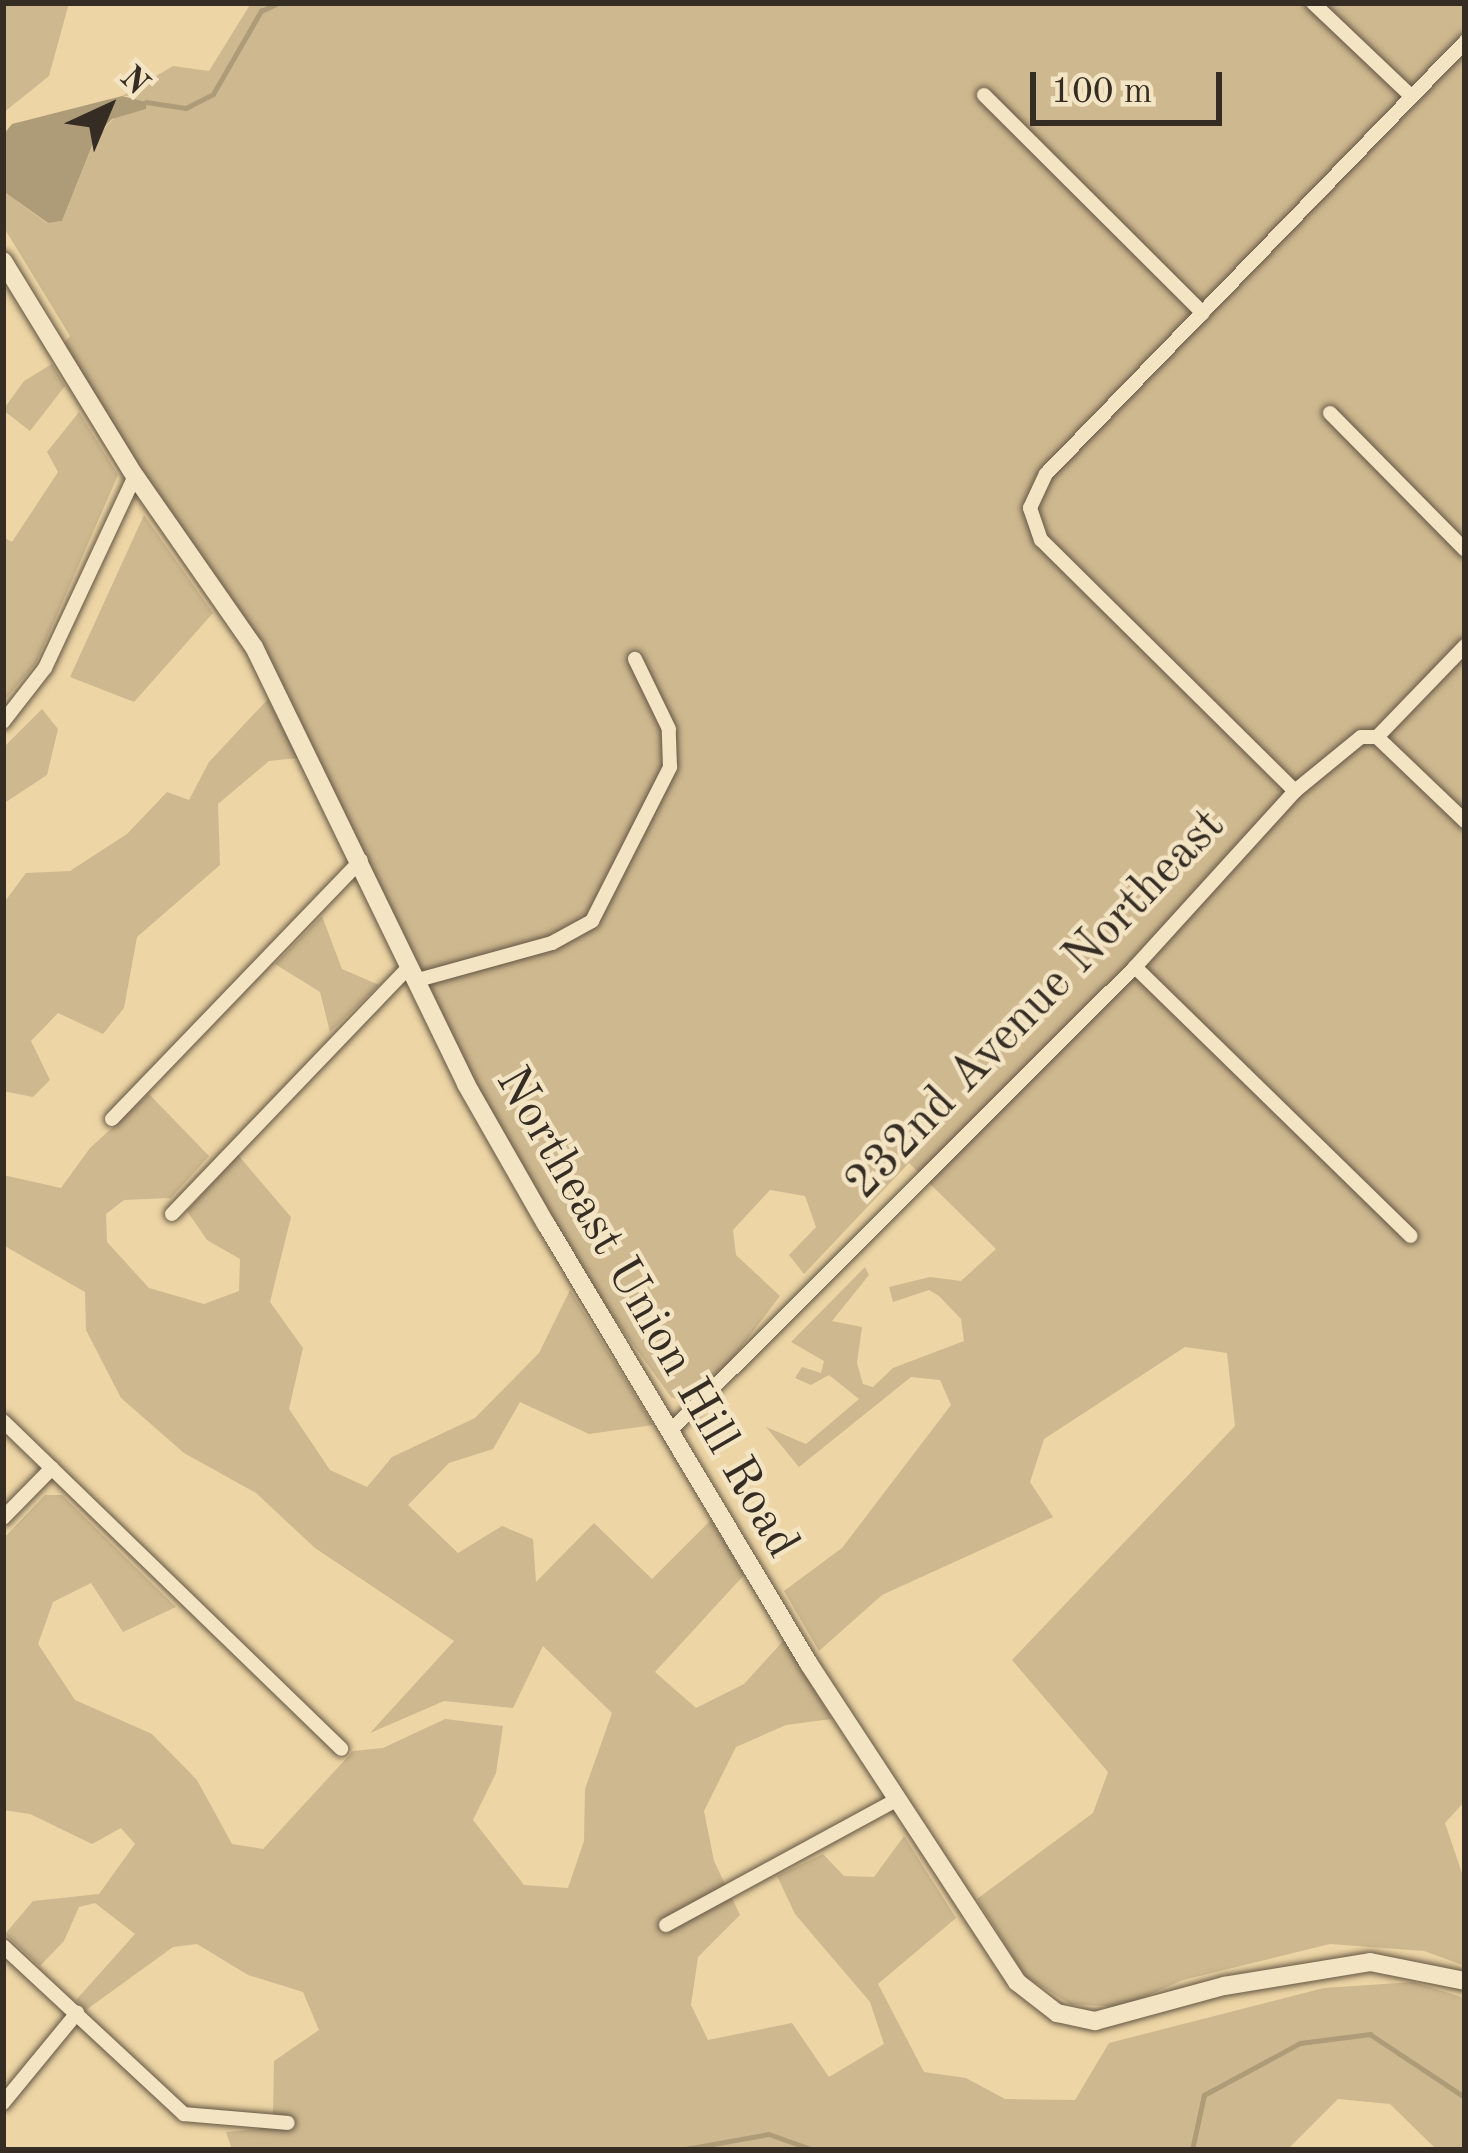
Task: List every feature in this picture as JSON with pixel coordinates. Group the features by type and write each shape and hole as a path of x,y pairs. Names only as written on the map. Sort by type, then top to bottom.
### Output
{"street":[{"path":"1313,3 1411,96"},
{"path":"1295,791 1049,548 1033,525 1036,488 1465,42"},
{"path":"984,95 1203,313"},
{"name":"Northeast Union Hill Road","path":"3,261 135,476 254,647 485,1120 670,1431 996,1956 1035,1998 1076,2019 1115,2018 1224,1986 1370,1962 1465,1982"},
{"path":"1330,413 1465,550"},
{"path":"3,722 45,668 135,476"},
{"name":"232nd Avenue Northeast","path":"670,1431 1136,967 1295,791 1360,737 1377,737 1465,646"},
{"path":"172,1214 405,970 418,980 552,943 592,921 670,767 669,729 635,659"},
{"path":"1377,737 1465,821"},
{"path":"112,1119 361,860"},
{"path":"1136,967 1411,1236"},
{"path":"3,1420 341,1749"},
{"path":"3,1518 52,1468"},
{"path":"666,1925 896,1800"},
{"path":"3,1946 184,2114 288,2122"},
{"path":"3,2103 77,2013"}],"shaded area":[{"path":"3,3 69,3 49,76 3,113"},
{"path":"251,3 1465,3 1465,1801 1445,1823 1465,1882 1465,1966 1424,1951 1330,1944 1183,1980 1121,2007 1070,2004 1025,1976 977,1899 1093,1813 1108,1772 1012,1660 1235,1426 1227,1353 1185,1347 1044,1439 1030,1482 1053,1517 882,1595 819,1651 784,1591 842,1548 951,1405 940,1380 911,1377 799,1467 766,1427 806,1444 859,1399 829,1375 811,1385 795,1378 802,1367 821,1373 824,1361 791,1342 865,1267 869,1275 832,1321 862,1327 857,1363 863,1384 873,1387 893,1368 964,1341 961,1319 939,1296 929,1290 893,1302 889,1287 930,1277 961,1281 996,1249 909,1163 804,1274 789,1255 816,1227 805,1196 770,1190 733,1230 736,1255 780,1296 726,1367 686,1402 671,1397 546,1224 495,1137 296,723 58,350 70,336 3,226 3,191 47,223 62,221 96,137 135,96 122,96 173,66 209,71"},
{"path":"122,96 146,102 146,109 112,119 96,136 62,221 48,223 3,191 3,135 12,124"},
{"path":"52,364 65,386 30,431 3,410 24,381"},
{"path":"79,412 118,475 36,663 3,702 3,537 12,542 58,472 47,452"},
{"path":"144,515 213,613 134,702 70,677"},
{"path":"268,699 298,758 269,761 218,804 220,865 137,937 124,1008 103,1034 58,1013 31,1041 50,1080 33,1097 3,1091 3,904 26,873 70,871 127,834 167,792 189,800 209,762"},
{"path":"42,709 58,729 47,775 3,804 3,748"},
{"path":"322,916 342,969 379,985 330,1032 320,992 275,964"},
{"path":"149,1094 209,1156 171,1198 124,1200 106,1214 107,1242 149,1288 204,1304 239,1291 240,1259 207,1240 187,1211 238,1155 291,1217 270,1302 303,1348 289,1409 330,1470 367,1487 392,1457 475,1418 539,1353 570,1290 653,1425 589,1434 520,1402 493,1449 449,1463 408,1505 458,1553 502,1526 533,1539 536,1582 594,1523 652,1579 711,1520 744,1575 655,1672 696,1708 744,1684 784,1640 832,1719 786,1725 736,1747 704,1811 714,1861 740,1915 698,1957 691,2005 708,2040 792,2023 829,2077 884,2044 870,2002 795,1914 777,1876 823,1854 844,1876 874,1877 904,1836 956,1918 878,1984 924,2072 966,2078 1005,2099 1075,2100 1109,2043 1324,1988 1413,1982 1465,1998 1465,2150 1437,2150 1390,2104 1338,2099 1287,2150 232,2150 226,2132 258,2129 273,2114 274,2061 319,2030 303,1992 248,1975 197,1944 173,1947 86,2010 76,2000 135,1934 95,1903 79,1907 64,1941 40,1966 5,1934 33,1901 99,1894 135,1844 121,1828 92,1844 30,1814 3,1810 3,1539 45,1495 62,1495 176,1607 123,1632 91,1583 53,1602 38,1644 75,1700 152,1734 197,1780 232,1844 263,1849 353,1751 383,1748 445,1719 503,1726 496,1773 473,1820 524,1885 568,1888 584,1841 585,1789 612,1713 543,1646 513,1708 444,1701 370,1733 454,1641 315,1548 256,1493 184,1453 121,1398 86,1330 85,1292 3,1245 3,1175 61,1188 90,1148"}],"waterway":[{"path":"146,102 186,108 213,94 261,11 278,3"},
{"path":"1192,2150 1204,2095 1300,2043 1370,2034 1465,2097"},
{"path":"680,2150 769,2134 814,2150"},
{"path":"566,2150 578,2150"}]}
